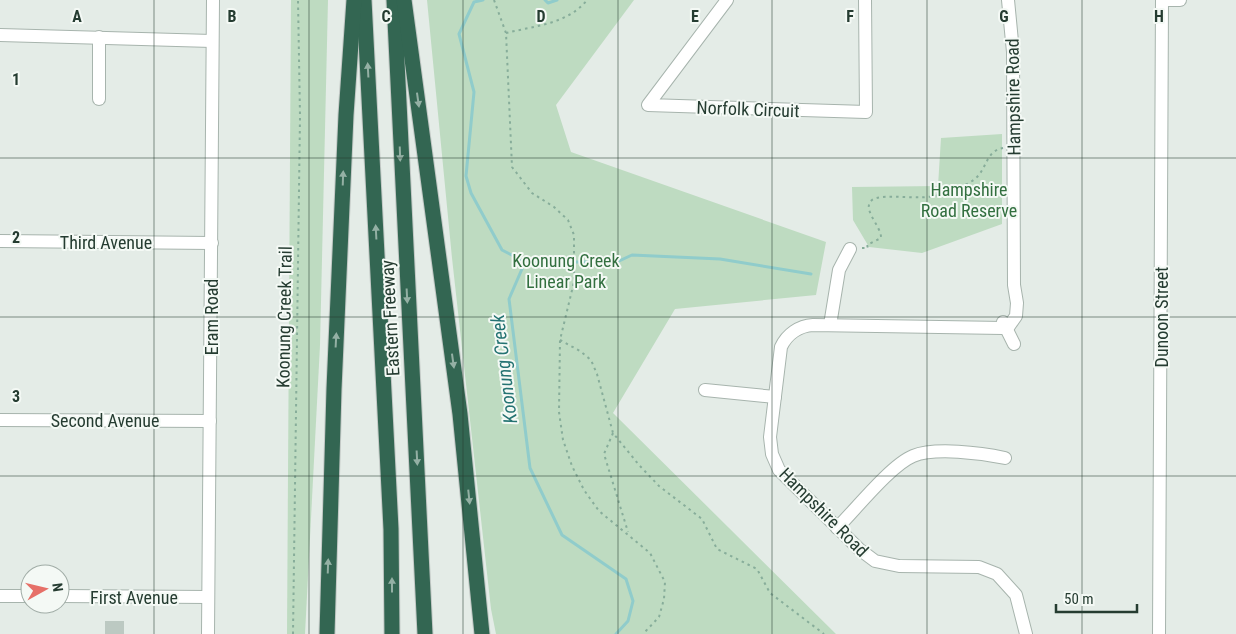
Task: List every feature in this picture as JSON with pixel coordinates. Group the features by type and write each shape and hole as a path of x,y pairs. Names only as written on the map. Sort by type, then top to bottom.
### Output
{"highway":[{"path":"326,634 346,115 354,0"},
{"name":"Eastern Freeway","path":"364,0 391,529 392,634"},
{"name":"Eastern Freeway","path":"394,0 425,634"},
{"path":"404,0 460,414 482,634"},
{"path":"477,577 489,634"},
{"path":"322,634 326,614"}],"street":[{"name":"Eram Road","path":"208,634 213,0"},
{"name":"Norfolk Circuit","path":"727,0 648,105 866,112 865,0"},
{"name":"Hampshire Road","path":"1008,0 1013,52 1014,285 1010,313 1004,324 969,326 802,326 786,339 780,354 770,437 776,464 784,476 867,556 881,564 979,567 997,574 1011,587 1016,595 1026,634"},
{"path":"1162,0 1180,0"},
{"name":"Dunoon Street","path":"1159,634 1162,0"},
{"path":"0,35 212,42"},
{"path":"99,37 99,99"},
{"name":"Third Avenue","path":"0,242 212,243"},
{"path":"830,325 839,270 850,249"},
{"path":"1004,324 1014,344"},
{"path":"706,390 775,397"},
{"name":"Second Avenue","path":"0,420 210,421"},
{"path":"838,528 897,466 913,456 939,453 978,454 1005,458"},
{"path":"0,596 20,596"},
{"name":"First Avenue","path":"70,596 208,597"}],"path":[{"name":"Koonung Creek Trail","path":"293,634 300,116 298,0"},
{"path":"494,0 506,33 512,167 532,192 554,207 568,220 574,235 576,250 575,272 560,340 559,412 563,440 572,466 584,490 599,511 650,553 665,582 664,599 659,617 643,634"},
{"path":"506,33 558,21 579,10 587,0"},
{"path":"850,249 868,248 867,245 881,238 879,227 869,211 869,205 873,200 939,195 975,178 992,152 1004,148"},
{"path":"560,340 580,351 591,360 597,374 614,433 638,465 659,486 702,519 717,549 757,569 770,593 824,634"},
{"path":"614,433 604,454 629,534"}],"green space":[{"path":"291,0 328,0 320,345 305,634 287,634"},
{"name":"Koonung Creek Linear Park","path":"427,0 634,0 556,105 571,152 826,242 816,295 675,309 613,413 836,634 496,634 491,609 452,258"},
{"name":"Hampshire Road Reserve","path":"1002,134 1002,224 922,253 869,247 853,220 852,187 938,186 941,138"}],"building":[{"path":"105,621 124,621 124,634 105,634"}],"waterway":[{"name":"Koonung Creek","path":"483,0 474,2 459,34 474,92 466,176 471,193 502,250 525,262 509,299 530,468 562,535 626,579 633,601 628,621 616,634"},
{"name":"Koonung Creek","path":"545,0 548,3 557,0"},
{"path":"525,262 617,262 632,255 720,259 811,274"}]}
